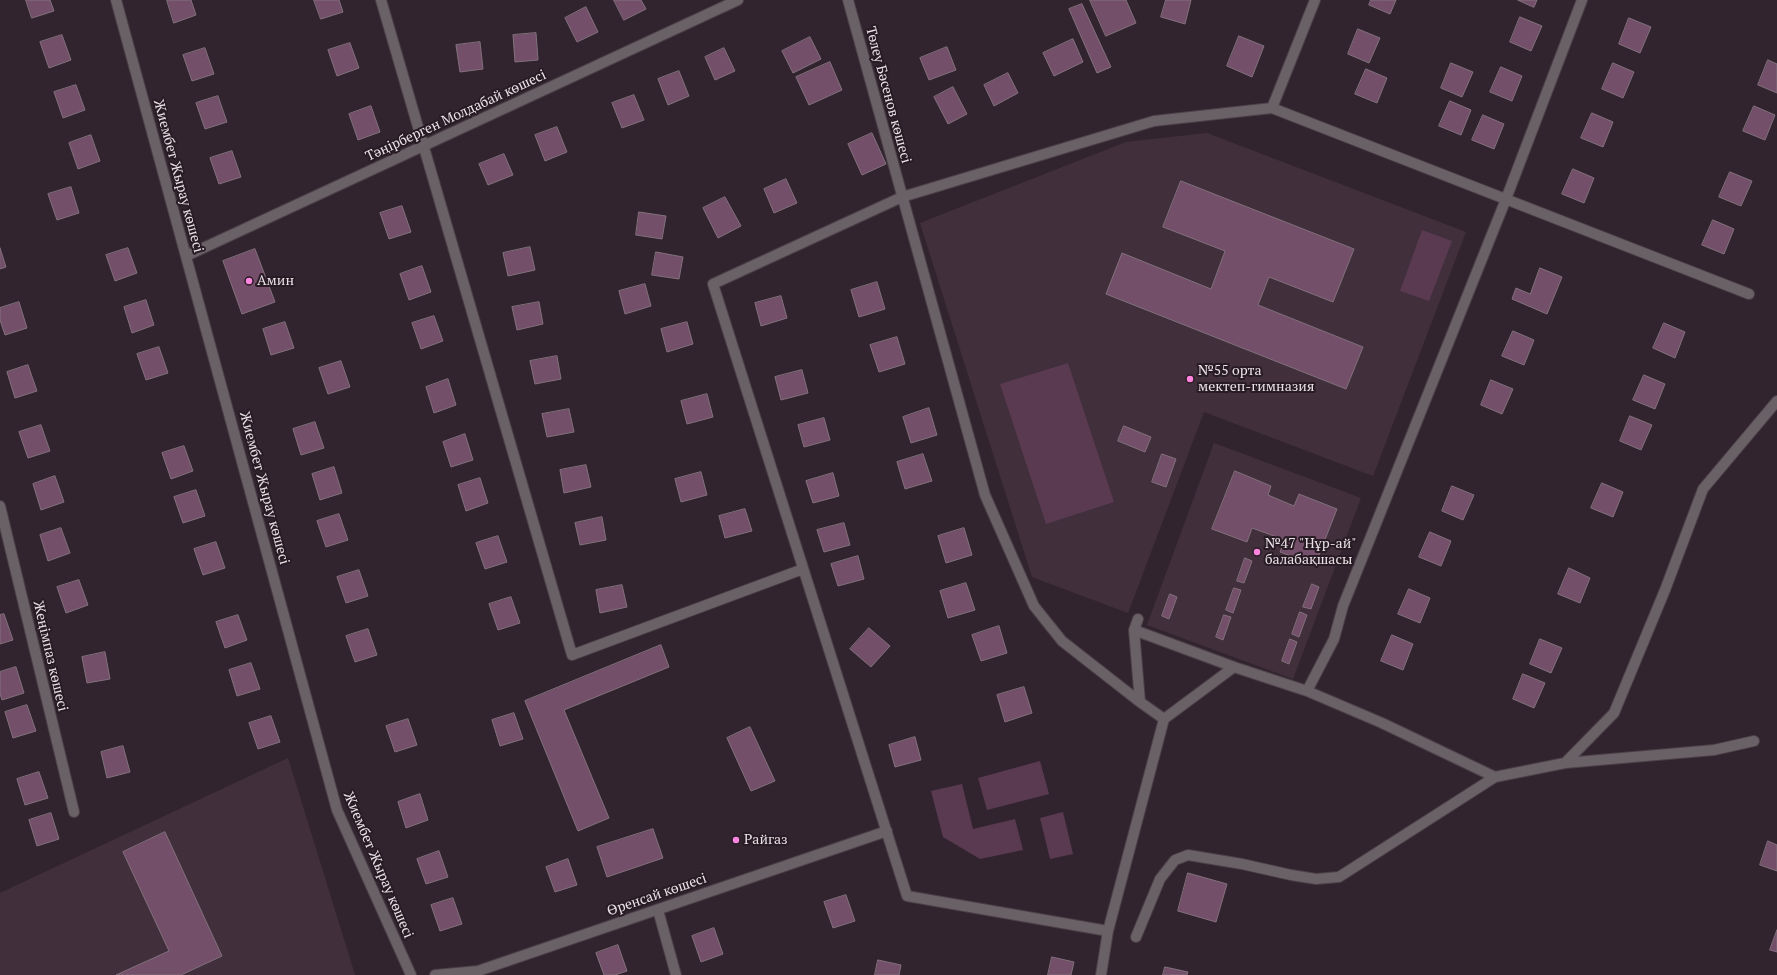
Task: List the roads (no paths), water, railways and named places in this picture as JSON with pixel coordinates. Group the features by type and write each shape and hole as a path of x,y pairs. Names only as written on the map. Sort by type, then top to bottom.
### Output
{"street":[{"name":"Жиембет Жырау көшесі","path":"116,0 337,810 411,975"},
{"path":"381,0 572,655 803,569"},
{"name":"Тәңірберген Молдабай көшесі","path":"186,256 424,147 738,0"},
{"name":"Төлеу Бәсенов көшесі","path":"848,0 985,495 1034,606 1062,641 1164,719"},
{"path":"1272,108 1315,0"},
{"path":"1307,690 1334,639 1343,606 1506,199 1582,0"},
{"path":"1108,930 907,896 712,284 902,197 1154,121 1272,108 1749,294"},
{"path":"1565,763 1614,713 1665,590 1703,489 1777,401"},
{"name":"Жеңімпаз көшесі","path":"0,506 74,812"},
{"path":"1138,619 1134,630 1140,702"},
{"path":"1134,630 1234,667 1307,690 1382,723 1496,777"},
{"path":"1101,975 1108,930 1164,719 1234,667"},
{"path":"1136,938 1160,879 1174,860 1188,855 1316,879 1339,877 1496,777 1565,763 1714,750 1754,742"},
{"name":"Өренсай көшесі","path":"435,975 478,971 887,831"},
{"path":"658,910 676,975"}],"place":[{"name":"Амин","path":"249,281"},
{"name":"№55 орта мектеп-гимназия","path":"1190,379"},
{"name":"№47 \"Нұр-ай\" балабақшасы","path":"1257,552"},
{"name":"Райгаз","path":"736,840"}]}
